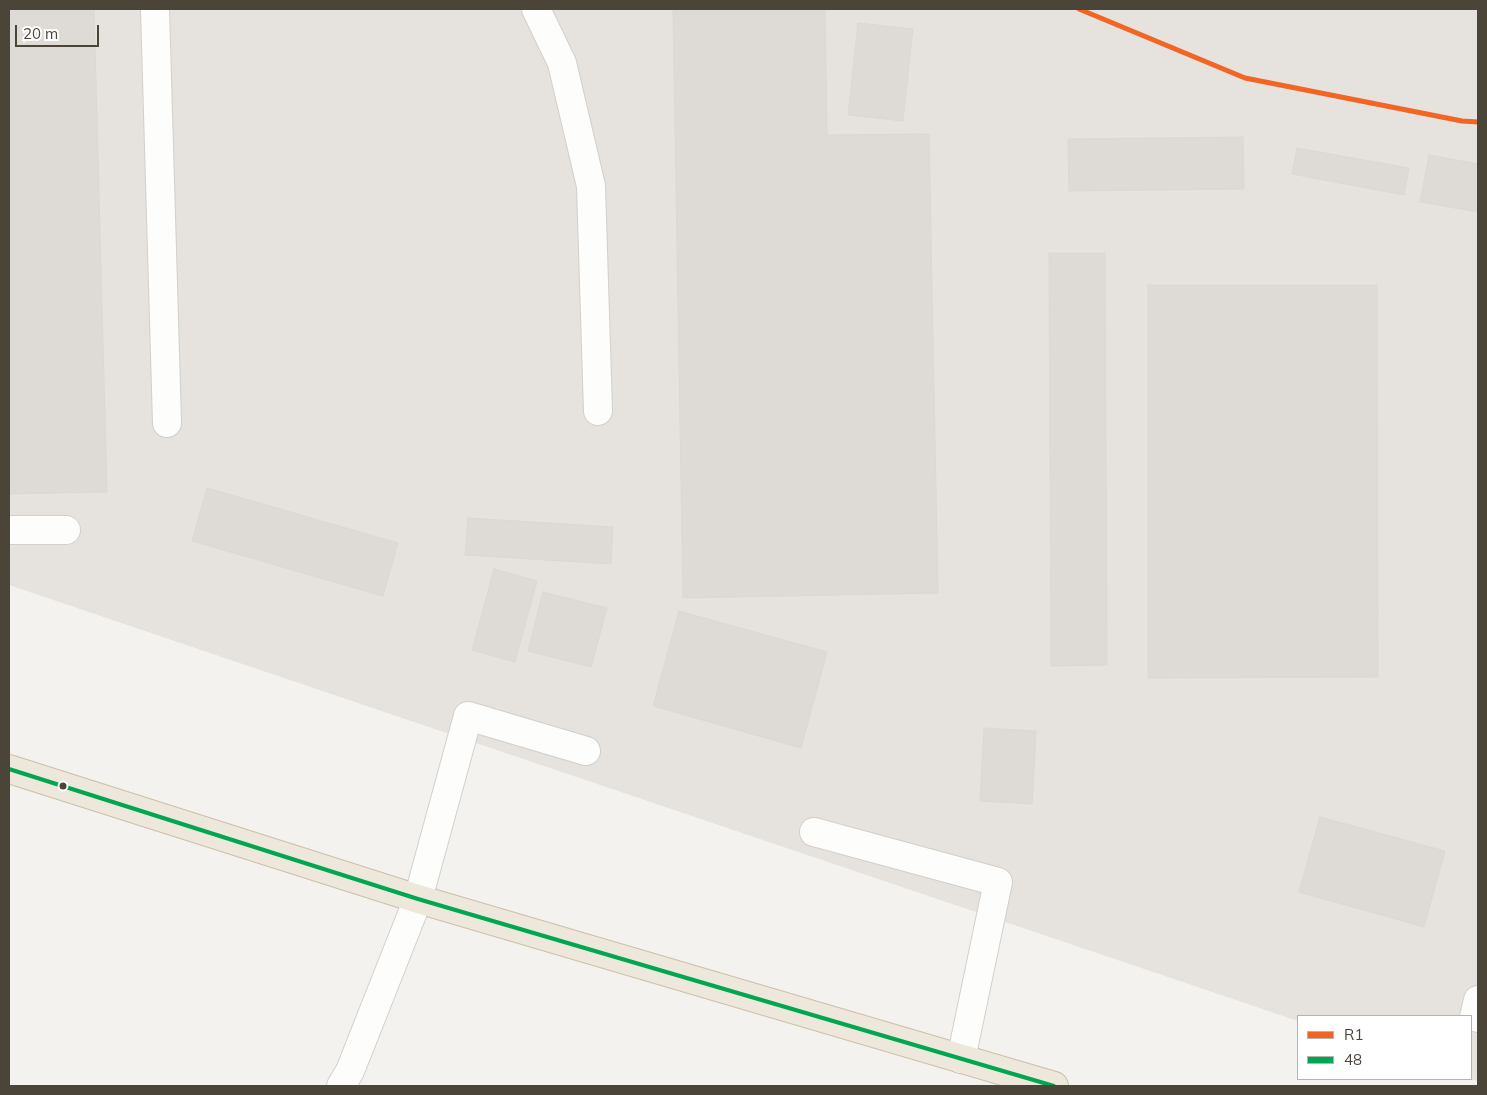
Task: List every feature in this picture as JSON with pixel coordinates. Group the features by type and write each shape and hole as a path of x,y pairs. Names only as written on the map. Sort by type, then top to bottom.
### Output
{"highway":[{"path":"9,769 418,899 1054,1086"}],"street":[{"path":"155,9 167,423"},
{"path":"536,9 562,63 591,186 598,411"},
{"path":"9,530 66,530"},
{"path":"341,1086 350,1071 418,899 468,716 586,750"},
{"path":"814,832 998,882 962,1059"},
{"path":"1478,1000 1474,1017 1478,1018"}],"shaded area":[{"path":"9,9 1478,9 1478,1081 1472,1080 1472,1015 1297,1015 1297,1021 9,585"}],"building":[{"path":"9,9 94,9 107,492 9,494"},
{"path":"673,9 825,9 827,135 929,134 938,593 683,598"},
{"path":"858,23 913,29 903,121 848,115"},
{"path":"1243,137 1244,189 1069,191 1068,139"},
{"path":"1297,148 1409,168 1404,195 1292,174"},
{"path":"1429,155 1478,164 1478,212 1420,202"},
{"path":"1049,253 1105,253 1107,665 1051,666"},
{"path":"1148,285 1377,285 1378,677 1148,678"},
{"path":"207,488 398,543 383,596 192,541"},
{"path":"468,518 613,527 611,564 465,555"},
{"path":"494,569 537,581 515,662 472,650"},
{"path":"543,592 607,608 591,667 528,651"},
{"path":"679,611 827,652 801,748 653,706"},
{"path":"984,728 1036,731 1032,804 980,801"},
{"path":"1320,817 1445,851 1424,927 1299,892"}],"transit line":[{"name":"R1","path":"1079,9 1245,78 1462,121 1478,122"},
{"name":"48","path":"9,769 418,899 1054,1086"}]}
